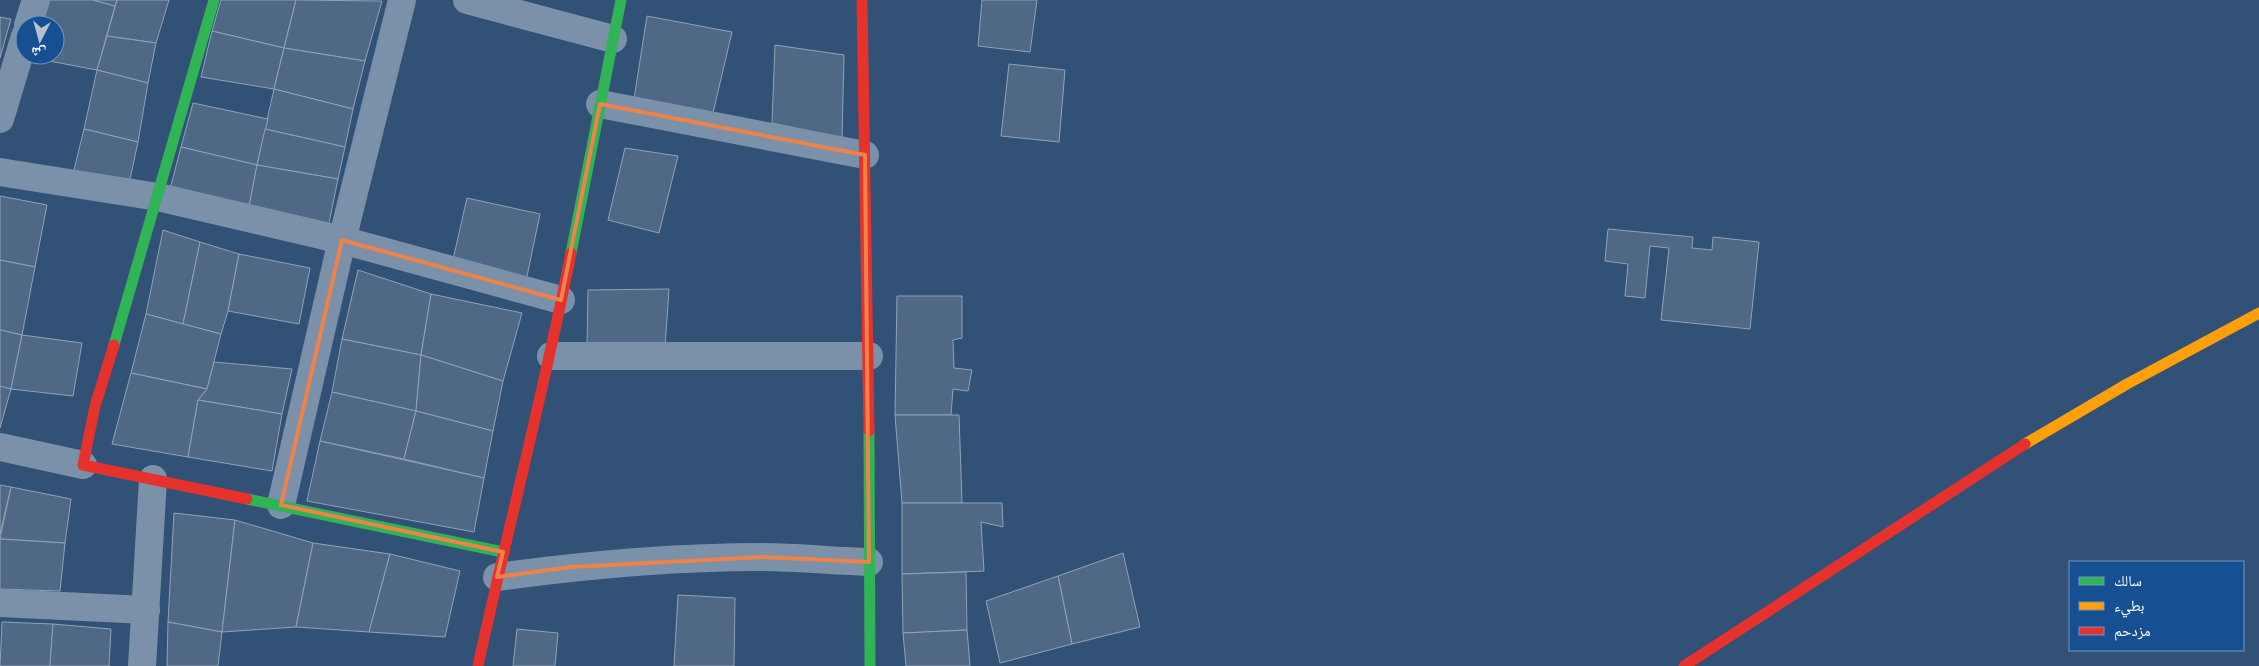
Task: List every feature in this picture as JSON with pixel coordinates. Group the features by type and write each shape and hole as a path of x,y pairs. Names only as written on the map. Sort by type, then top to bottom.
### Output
{"street":[{"path":"31,15 36,0"},
{"path":"83,465 95,406 116,342 214,0"},
{"path":"282,505 342,240 402,0"},
{"path":"467,0 613,39"},
{"path":"478,666 500,564 551,356 621,0"},
{"path":"862,0 869,356 870,666"},
{"path":"0,119 16,65"},
{"path":"600,104 865,155"},
{"path":"0,172 158,198 342,240 561,300"},
{"path":"1684,666 2027,444 2127,384 2259,313"},
{"path":"551,356 869,356"},
{"path":"0,446 83,465 282,505 500,564 571,567 649,561 763,557 869,562"},
{"path":"142,666 154,479"},
{"path":"0,603 146,610"}],"highlighted area":[{"path":"600,104 865,155 869,562 763,557 571,567 497,577 503,552 281,505 342,240 561,300"}],"building":[{"path":"49,0 93,0 115,6 97,70 65,64 65,15 45,15"},
{"path":"93,0 117,0 115,6"},
{"path":"117,0 169,0 156,43 107,36"},
{"path":"221,0 296,0 284,48 212,31"},
{"path":"296,0 382,1 365,61 284,48"},
{"path":"982,0 1037,0 1030,52 978,46"},
{"path":"647,16 732,32 713,113 634,99"},
{"path":"0,17 11,19 0,58"},
{"path":"212,31 284,48 274,89 201,77"},
{"path":"107,36 156,43 148,83 97,70"},
{"path":"775,45 844,55 842,138 772,123"},
{"path":"284,48 365,61 353,109 274,89"},
{"path":"1009,64 1065,70 1059,142 1001,136"},
{"path":"97,70 148,83 138,142 84,129"},
{"path":"274,89 353,109 345,147 265,129"},
{"path":"193,103 268,119 257,165 181,147"},
{"path":"84,129 138,142 129,184 73,174"},
{"path":"265,129 345,147 338,179 257,165"},
{"path":"181,147 257,165 248,212 169,193"},
{"path":"625,148 678,156 659,233 608,220"},
{"path":"257,165 338,179 328,228 248,212"},
{"path":"0,196 47,205 35,267 0,260"},
{"path":"467,198 540,214 526,281 452,264"},
{"path":"1608,229 1693,237 1692,248 1712,250 1713,237 1759,242 1750,329 1661,320 1669,248 1650,246 1645,298 1625,296 1628,264 1605,261"},
{"path":"163,230 200,242 183,324 146,314"},
{"path":"200,242 239,254 228,311 221,334 183,324"},
{"path":"239,254 310,268 299,324 228,311"},
{"path":"0,260 35,267 22,335 0,330"},
{"path":"358,270 431,294 421,355 342,339"},
{"path":"669,289 665,348 587,347 588,290"},
{"path":"431,294 522,313 503,381 421,355"},
{"path":"897,296 962,296 962,338 953,340 954,368 972,370 968,391 953,389 951,415 895,415"},
{"path":"146,314 221,334 207,389 131,373"},
{"path":"0,330 22,335 11,389 0,386"},
{"path":"22,335 82,343 73,396 11,389"},
{"path":"342,339 421,355 416,411 332,392"},
{"path":"421,355 503,381 493,431 416,411"},
{"path":"214,362 292,369 282,414 198,400 207,389"},
{"path":"131,373 207,389 198,400 188,457 112,444"},
{"path":"0,386 11,389 0,428"},
{"path":"332,392 416,411 404,459 320,441"},
{"path":"198,400 282,414 272,471 188,457"},
{"path":"416,411 493,431 484,478 404,459"},
{"path":"895,415 959,415 962,503 902,503"},
{"path":"320,441 484,478 474,532 307,501"},
{"path":"0,485 11,487 0,534"},
{"path":"11,487 71,499 65,543 0,539"},
{"path":"902,503 1002,503 1003,527 981,522 984,571 902,574"},
{"path":"174,513 235,520 222,632 168,622"},
{"path":"235,520 313,543 296,627 222,632"},
{"path":"0,539 65,543 60,591 0,589"},
{"path":"313,543 390,554 369,632 296,627"},
{"path":"1123,553 1140,627 1072,644 1058,576"},
{"path":"390,554 460,571 445,637 369,632"},
{"path":"966,572 967,630 903,633 902,574"},
{"path":"1058,576 1072,644 1000,663 986,601"},
{"path":"678,595 735,598 734,666 674,666"},
{"path":"2,622 53,624 50,666 0,666"},
{"path":"168,622 222,632 218,666 167,666"},
{"path":"53,624 111,629 109,666 50,666"},
{"path":"517,629 558,633 555,666 513,666"},
{"path":"967,630 970,666 906,666 903,633"}],"traffic: fast":[{"path":"114,345 214,0"},
{"path":"571,253 621,0"},
{"path":"869,431 870,666"},
{"path":"247,499 503,552"}],"traffic: slow":[{"path":"2025,444 2127,384 2259,313"}],"traffic: jam":[{"path":"862,0 869,431"},
{"path":"478,666 571,253"},
{"path":"114,345 95,406 83,465 247,499"},
{"path":"1684,666 2025,444"}]}
